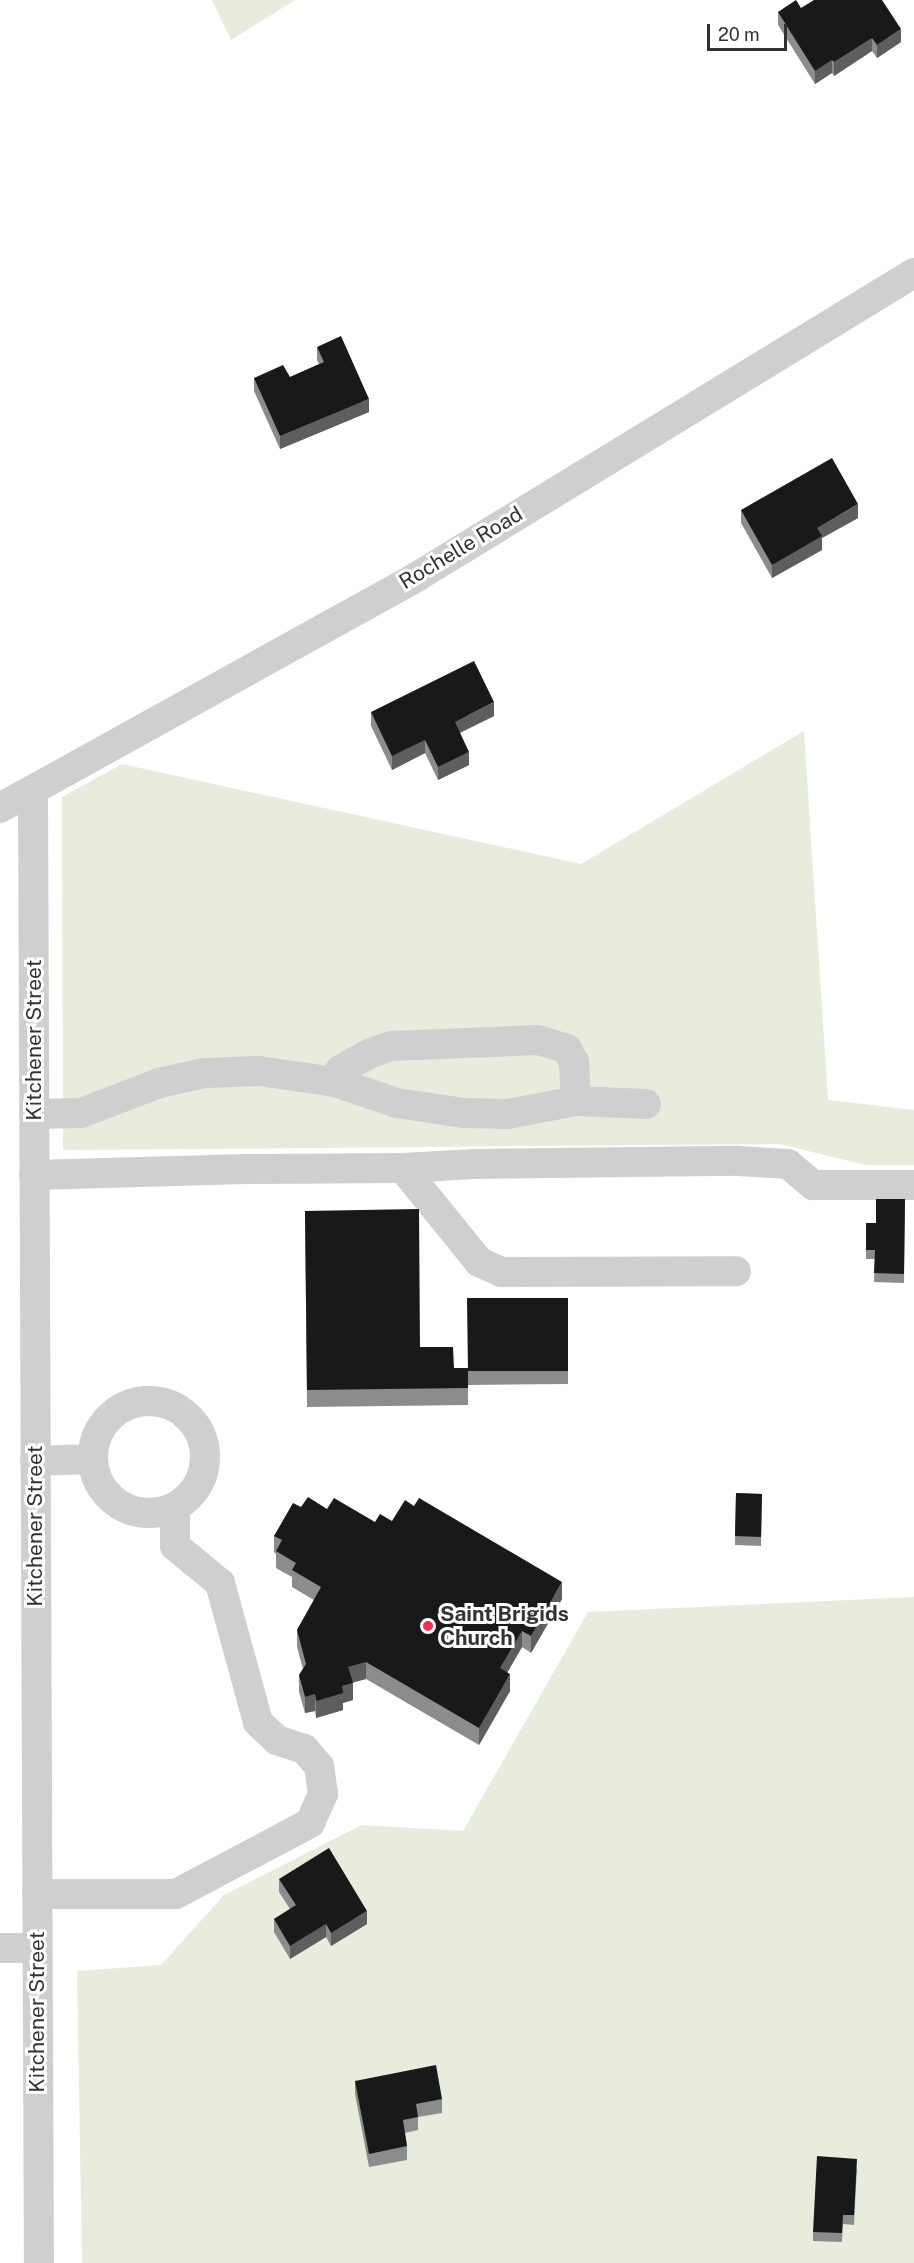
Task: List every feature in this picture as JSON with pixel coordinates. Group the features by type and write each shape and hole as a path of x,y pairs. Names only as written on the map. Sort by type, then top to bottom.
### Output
{"street":[{"name":"Rochelle Road","path":"0,808 418,576 914,273"},
{"name":"Kitchener Street","path":"33,790 39,2263"},
{"path":"335,1082 340,1070 371,1053 391,1046 538,1040 567,1049 574,1062 576,1101"},
{"path":"34,1114 81,1113 159,1083 205,1073 259,1071 335,1082 397,1103 464,1113 508,1114 576,1101 646,1104"},
{"path":"34,1174 402,1168 474,1164 738,1161 788,1164 813,1185 914,1185"},
{"path":"402,1168 479,1262 501,1272 736,1271"},
{"path":"150,1400 166,1402 185,1412 200,1430 206,1451 203,1474 193,1494 175,1508 153,1514 131,1511 111,1500 98,1481 92,1460 94,1440 103,1423 117,1409 133,1402 150,1400"},
{"path":"35,1461 92,1460"},
{"path":"37,1894 176,1894 310,1823 323,1794 319,1766 304,1749 277,1740 258,1722 220,1583 175,1546 175,1508"},
{"path":"0,1948 37,1948"}],"shaded area":[{"path":"212,0 295,0 231,40"},
{"path":"804,731 828,1100 914,1110 914,1165 866,1165 779,1144 63,1150 62,797 122,764 581,864"},
{"path":"914,1597 914,2263 82,2263 77,1971 161,1965 224,1895 362,1825 463,1831 588,1612","holes":["817,2166 857,2168 854,2224 843,2224 842,2242"]}],"building":[{"path":"796,0 801,8 814,0 882,0 901,29 877,45 872,38 815,71 778,12"},
{"path":"341,336 369,399 280,436 254,378 283,365 290,377 324,362 317,347"},
{"path":"832,458 858,504 817,528 822,536 772,565 741,510"},
{"path":"474,661 494,702 455,722 469,752 438,767 425,740 392,756 371,712"},
{"path":"876,1199 905,1199 904,1274 874,1273 875,1250 866,1250 866,1223 876,1223"},
{"path":"419,1209 420,1347 453,1347 454,1368 468,1368 468,1388 307,1390 305,1211"},
{"path":"467,1298 568,1298 568,1371 468,1371"},
{"path":"736,1493 762,1494 761,1537 735,1536"},
{"name":"Saint Brigids Church","path":"308,1497 327,1509 334,1498 375,1522 380,1514 392,1521 405,1500 414,1506 419,1498 562,1582 531,1636 522,1631 500,1668 510,1674 479,1728 366,1662 348,1667 353,1683 342,1686 343,1693 316,1701 315,1694 305,1697 299,1675 306,1664 297,1630 321,1587 292,1570 296,1563 276,1551 282,1540 274,1536 293,1503 301,1507"},
{"path":"329,1848 367,1911 331,1933 326,1924 290,1946 274,1919 296,1905 279,1879"},
{"path":"436,2065 442,2099 416,2104 418,2117 403,2120 407,2146 369,2154 355,2081"},
{"path":"817,2156 857,2159 854,2215 843,2215 842,2233 813,2232"}],"place":[{"name":"Saint Brigids Church","path":"428,1626"}]}
